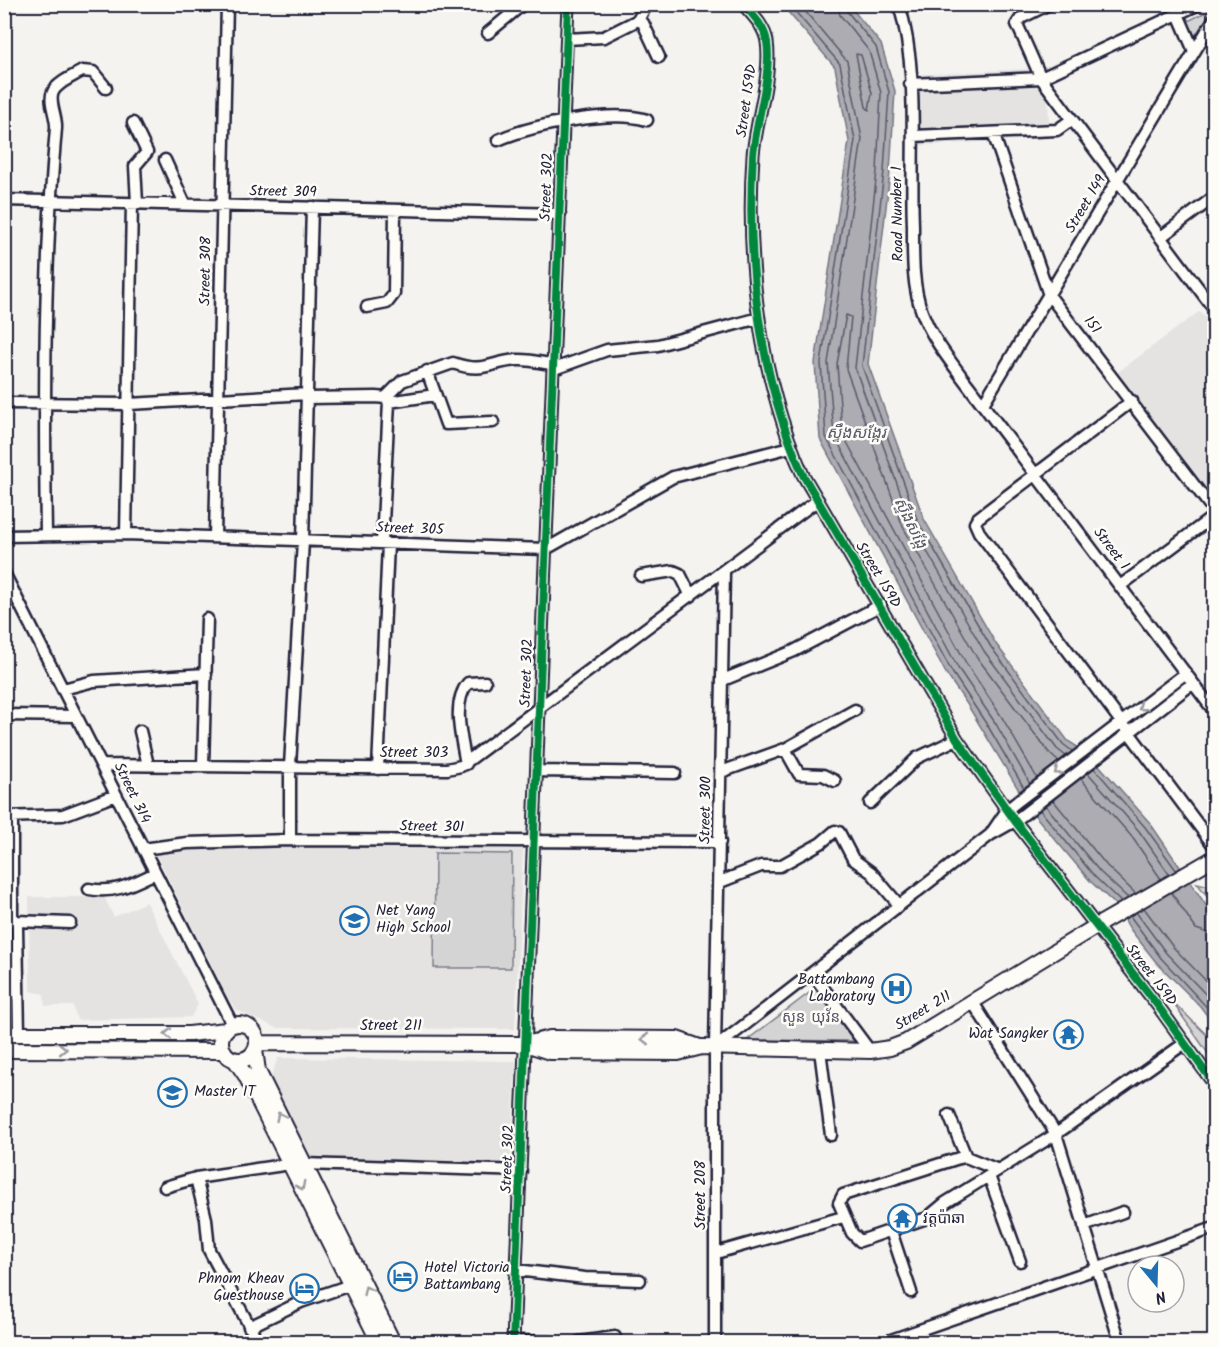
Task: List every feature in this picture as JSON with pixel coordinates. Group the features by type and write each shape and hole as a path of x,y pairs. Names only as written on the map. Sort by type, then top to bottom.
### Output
{"main road":[{"name":"Street 211","path":"256,1046 526,1044 550,1052 678,1053 709,1048 870,1051 890,1048 906,1042 1100,924 1215,858"},
{"path":"4,1034 189,1034 243,1025 251,1029 256,1046 258,1071 350,1285 379,1342"},
{"path":"230,1028 221,1042 224,1051 235,1059 297,1164 393,1342"},
{"path":"235,1059 245,1059 256,1046"},
{"path":"4,1050 224,1051"}],"street":[{"name":"Street 308","path":"214,537 227,4"},
{"path":"488,33 523,4"},
{"name":"Street 302","path":"513,1342 568,4"},
{"path":"567,39 604,37 638,20 647,4"},
{"name":"Street 159D","path":"743,4 762,28 768,50 753,154 754,249 759,318 768,371 791,447 818,500 957,739 1015,821 1100,924 1215,1084"},
{"name":"Road Number 1","path":"899,4 905,26 910,84 913,136 912,218 918,298 935,338 983,404"},
{"path":"1049,4 1025,16 1017,24 1041,78 1215,309"},
{"path":"910,84 1041,78 1199,4"},
{"path":"1178,14 1194,51"},
{"name":"Street 149","path":"983,404 1215,19"},
{"path":"638,20 643,22 659,57"},
{"path":"46,534 44,404 49,201 57,123 51,95 54,89 82,71 93,72 106,88"},
{"path":"498,140 514,133 564,123 623,116 647,120"},
{"path":"913,136 1057,130 1071,120"},
{"path":"126,534 135,166 147,152 133,123"},
{"name":"151","path":"993,134 1049,295 1132,400 1215,514"},
{"path":"4,157 4,182"},
{"path":"165,160 185,204"},
{"path":"1161,237 1215,197"},
{"name":"Street 309","path":"4,200 560,214"},
{"path":"290,840 290,766 303,541 312,207"},
{"path":"367,307 387,303 394,294 395,210"},
{"path":"378,769 387,400 402,381 453,363 469,368 496,366 519,360 554,367 607,350 658,345 759,318"},
{"path":"427,371 446,424 493,422"},
{"path":"4,404 129,404 307,396 387,400 435,395"},
{"path":"1132,400 1035,473 978,518 975,523 979,532 1120,723 1215,846"},
{"name":"Street 1","path":"983,404 1215,711"},
{"path":"546,549 673,477 791,447"},
{"name":"Street 303","path":"102,765 447,769 466,764 818,500"},
{"path":"1120,586 1215,514"},
{"name":"Street 305","path":"4,536 126,534 546,549"},
{"path":"641,576 673,571 680,574 691,596"},
{"name":"Street 300","path":"709,1048 720,882 724,572"},
{"name":"Street 314","path":"4,573 9,592 102,765 230,1028"},
{"path":"723,680 794,651 881,605"},
{"path":"203,765 207,619"},
{"path":"990,835 1007,810 1186,673"},
{"path":"63,689 108,679 206,674"},
{"path":"466,764 459,723 463,689 468,683 485,682"},
{"path":"709,1048 812,973 990,835 1015,821 1193,683"},
{"path":"722,772 785,749 855,710"},
{"path":"4,715 76,716"},
{"path":"140,732 148,765"},
{"path":"870,803 917,758 957,739"},
{"path":"785,749 798,773 826,775 835,781"},
{"path":"537,771 675,773"},
{"path":"20,1034 11,920 8,817 63,815 116,795"},
{"path":"720,882 761,866 780,866 821,843 835,831 839,832 853,859 872,873 899,905"},
{"name":"Street 301","path":"143,849 187,843 290,840 534,843 720,842"},
{"path":"89,889 107,892 122,889 155,873"},
{"path":"11,920 70,923"},
{"path":"812,973 870,1051"},
{"path":"972,1001 1056,1134 1120,1342"},
{"path":"966,1157 843,1195 838,1203 852,1233 860,1241 927,1218 945,1203 1056,1134 1185,1043"},
{"name":"Street 208","path":"709,1048 716,1253 714,1342"},
{"path":"820,1050 831,1135"},
{"path":"949,1115 966,1157 993,1173 1020,1261"},
{"path":"165,1187 195,1178 297,1164 521,1171"},
{"path":"195,1178 206,1219 209,1250 258,1342"},
{"path":"1084,1226 1123,1212"},
{"path":"716,1253 843,1217"},
{"path":"885,1342 1215,1228"},
{"path":"891,1231 911,1292"},
{"path":"516,1270 585,1278 640,1280"},
{"path":"249,1327 301,1302 350,1285"},
{"path":"579,1342 615,1337"},
{"path":"513,1342 552,1342"}],"shaded area":[{"path":"1046,68 1050,138 913,146 909,75"},
{"path":"1200,311 1214,330 1214,499 1210,502 1114,375"},
{"name":"Net Yang High School","path":"295,845 523,850 515,1029 277,1028 238,1011 228,998 155,852"},
{"path":"29,897 104,897 114,917 146,902 198,1004 191,1017 77,1020 73,1006 45,1006 44,994 30,991"},
{"path":"278,1058 516,1061 510,1166 311,1160 270,1079"}],"green space":[{"path":"1214,8 1194,37 1186,22"},
{"path":"435,853 512,854 511,968 434,968"},
{"path":"1197,883 1214,887 1214,905"},
{"name":"សួន យុវ័ន","path":"817,987 857,1041 747,1040"},
{"path":"1171,1000 1214,1042 1214,1062"}],"water":[{"path":"782,5 849,5 881,44 895,91 890,172 868,364 924,519 996,644 1068,741 1090,755 1150,823 1214,917 1214,1025 1200,1006 1156,962 1130,929 1117,906 1091,882 1032,812 947,675 820,439 815,363 849,141 835,67"}],"cycle path":[{"path":"513,1342 568,4"},
{"path":"743,4 764,31 768,55 766,83 753,155 751,196 754,278 759,318 776,398 803,475 957,739 1015,821 1158,1006 1214,1084"}],"place":[{"name":"Net Yang High School","path":"355,920"},
{"name":"Battambang Laboratory","path":"896,989"},
{"name":"Wat Sangker","path":"1069,1034"},
{"name":"Master IT","path":"173,1092"},
{"name":"វត្តប៉ាឆា","path":"902,1219"},
{"name":"Hotel Victoria Battambang","path":"403,1277"},
{"name":"Phnom Kheav Guesthouse","path":"305,1288"}],"water label":[{"name":"ស្ទឹងសង្កែរ","path":"856,433"},
{"name":"ស្ទឹងសង្កែ","path":"910,523"}]}
